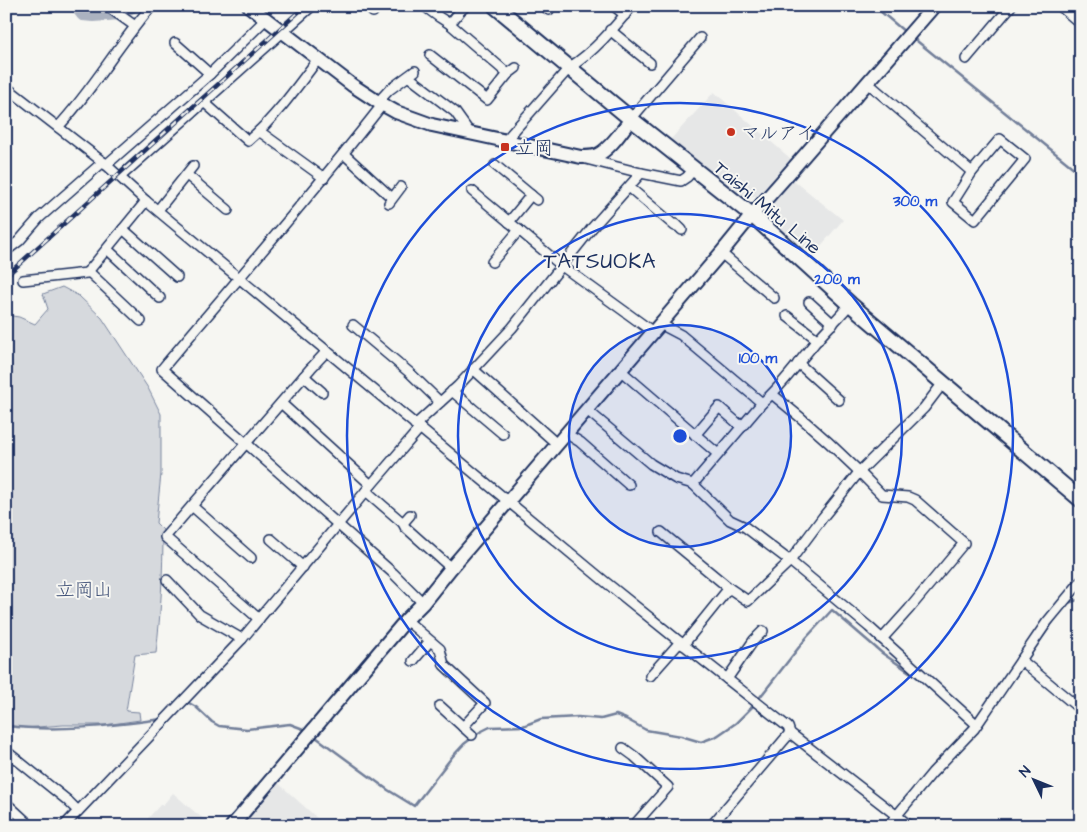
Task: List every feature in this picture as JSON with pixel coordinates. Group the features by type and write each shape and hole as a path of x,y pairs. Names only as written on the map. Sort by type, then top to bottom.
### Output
{"main road":[{"name":"Taishi Mitu Line","path":"495,6 631,119 752,215 850,304 1081,500"}],"street":[{"path":"107,6 135,26"},
{"path":"58,127 75,109 135,26 152,6"},
{"path":"249,6 352,86 380,103 414,119 432,125 681,181 694,169"},
{"path":"120,177 312,6"},
{"path":"424,6 512,71 487,100 430,55"},
{"path":"450,24 466,6"},
{"path":"614,6 625,15"},
{"path":"505,141 570,67 581,60 632,6"},
{"path":"232,826 406,620 423,603 721,254 752,215 934,6"},
{"path":"966,59 1011,6"},
{"path":"1060,6 1081,24"},
{"path":"6,251 19,241 39,218 210,74 266,19"},
{"path":"610,30 650,63"},
{"path":"581,157 599,154 605,150 700,38"},
{"path":"175,43 210,74"},
{"path":"205,103 248,141 293,93 318,59"},
{"path":"423,603 393,573 162,369 344,154 389,90 412,74 455,112 470,133"},
{"path":"868,82 972,172"},
{"path":"6,86 105,163 146,201 418,427 682,644 788,727 790,733 910,826"},
{"path":"259,131 324,178"},
{"path":"1000,139 1026,159 975,220 953,202 972,172 1000,139"},
{"path":"344,154 391,201 402,187"},
{"path":"158,210 194,166"},
{"path":"495,166 534,198 509,222"},
{"path":"64,826 242,639 418,427 512,328 592,228 641,173"},
{"path":"186,175 228,210"},
{"path":"629,187 657,215 675,226 676,224 682,230"},
{"path":"472,192 562,266 657,328 681,335 762,403"},
{"path":"23,280 87,273 146,201"},
{"path":"123,228 149,257 177,277"},
{"path":"492,262 519,230"},
{"path":"107,249 131,276 155,297"},
{"path":"721,254 774,298"},
{"path":"88,271 113,299 128,313 141,321"},
{"path":"809,302 833,324"},
{"path":"693,484 850,304"},
{"path":"787,316 818,340"},
{"path":"353,325 373,338 397,358 417,385 440,402"},
{"path":"259,619 165,537 327,351"},
{"path":"798,363 839,400"},
{"path":"473,370 558,445"},
{"path":"620,370 718,454"},
{"path":"304,376 322,392"},
{"path":"661,532 729,588 748,601 790,562 860,471 924,408 943,383"},
{"path":"452,391 491,420 503,434"},
{"path":"772,394 860,471 882,495 914,500 964,543 882,639"},
{"path":"281,403 405,527 451,568"},
{"path":"695,435 719,407 742,427"},
{"path":"587,410 651,464 676,479 693,484 730,520 745,528 790,562 882,639 976,724"},
{"path":"567,434 580,442 629,485"},
{"path":"192,506 250,558"},
{"path":"403,523 410,514"},
{"path":"271,539 303,567"},
{"path":"167,580 200,615 242,639"},
{"path":"888,826 974,728 1046,622 1081,580"},
{"path":"650,676 682,644 729,588"},
{"path":"406,620 440,649 444,665 485,703 463,727"},
{"path":"727,679 754,640 763,631"},
{"path":"413,661 430,641"},
{"path":"1021,660 1081,710"},
{"path":"440,706 472,735"},
{"path":"711,826 790,733"},
{"path":"623,748 668,787 636,823 640,826"},
{"path":"6,751 78,811"},
{"path":"6,803 31,826"}],"shaded area":[{"path":"714,92 791,159 756,197 742,198 671,139"},
{"path":"791,178 843,220 813,255 768,219 768,203"},
{"path":"276,781 317,818 325,826 238,826"},
{"path":"173,793 196,813 213,826 141,826"}],"green space":[{"name":"立岡山","path":"62,287 79,296 102,318 148,388 161,414 161,474 156,523 163,530 159,622 156,653 135,655 126,711 139,712 140,720 105,725 63,725 25,728 6,725 6,315 19,317 35,324 48,309 43,294"}],"waterway":[{"path":"77,6 83,14 93,15 120,13 132,6"},
{"path":"874,6 905,32"},
{"path":"912,37 1081,174"},
{"path":"1068,603 1081,599"},
{"path":"313,735 388,790 414,806 464,744 490,727 523,726 541,719 578,717 601,719 616,715 646,730 681,736 701,742 717,736 736,723 753,706 807,637 832,610 882,653 921,680"},
{"path":"1007,688 1055,619"},
{"path":"185,705 189,703 196,707 219,726 247,729 290,724 306,730"},
{"path":"6,726 64,728 104,726 162,719"}],"railway":[{"path":"6,276 305,6"}],"place":[{"name":"マルアイ","path":"731,132"},
{"name":"立岡","path":"505,147"}],"district":[{"name":"TATSUOKA","path":"600,261"}]}
